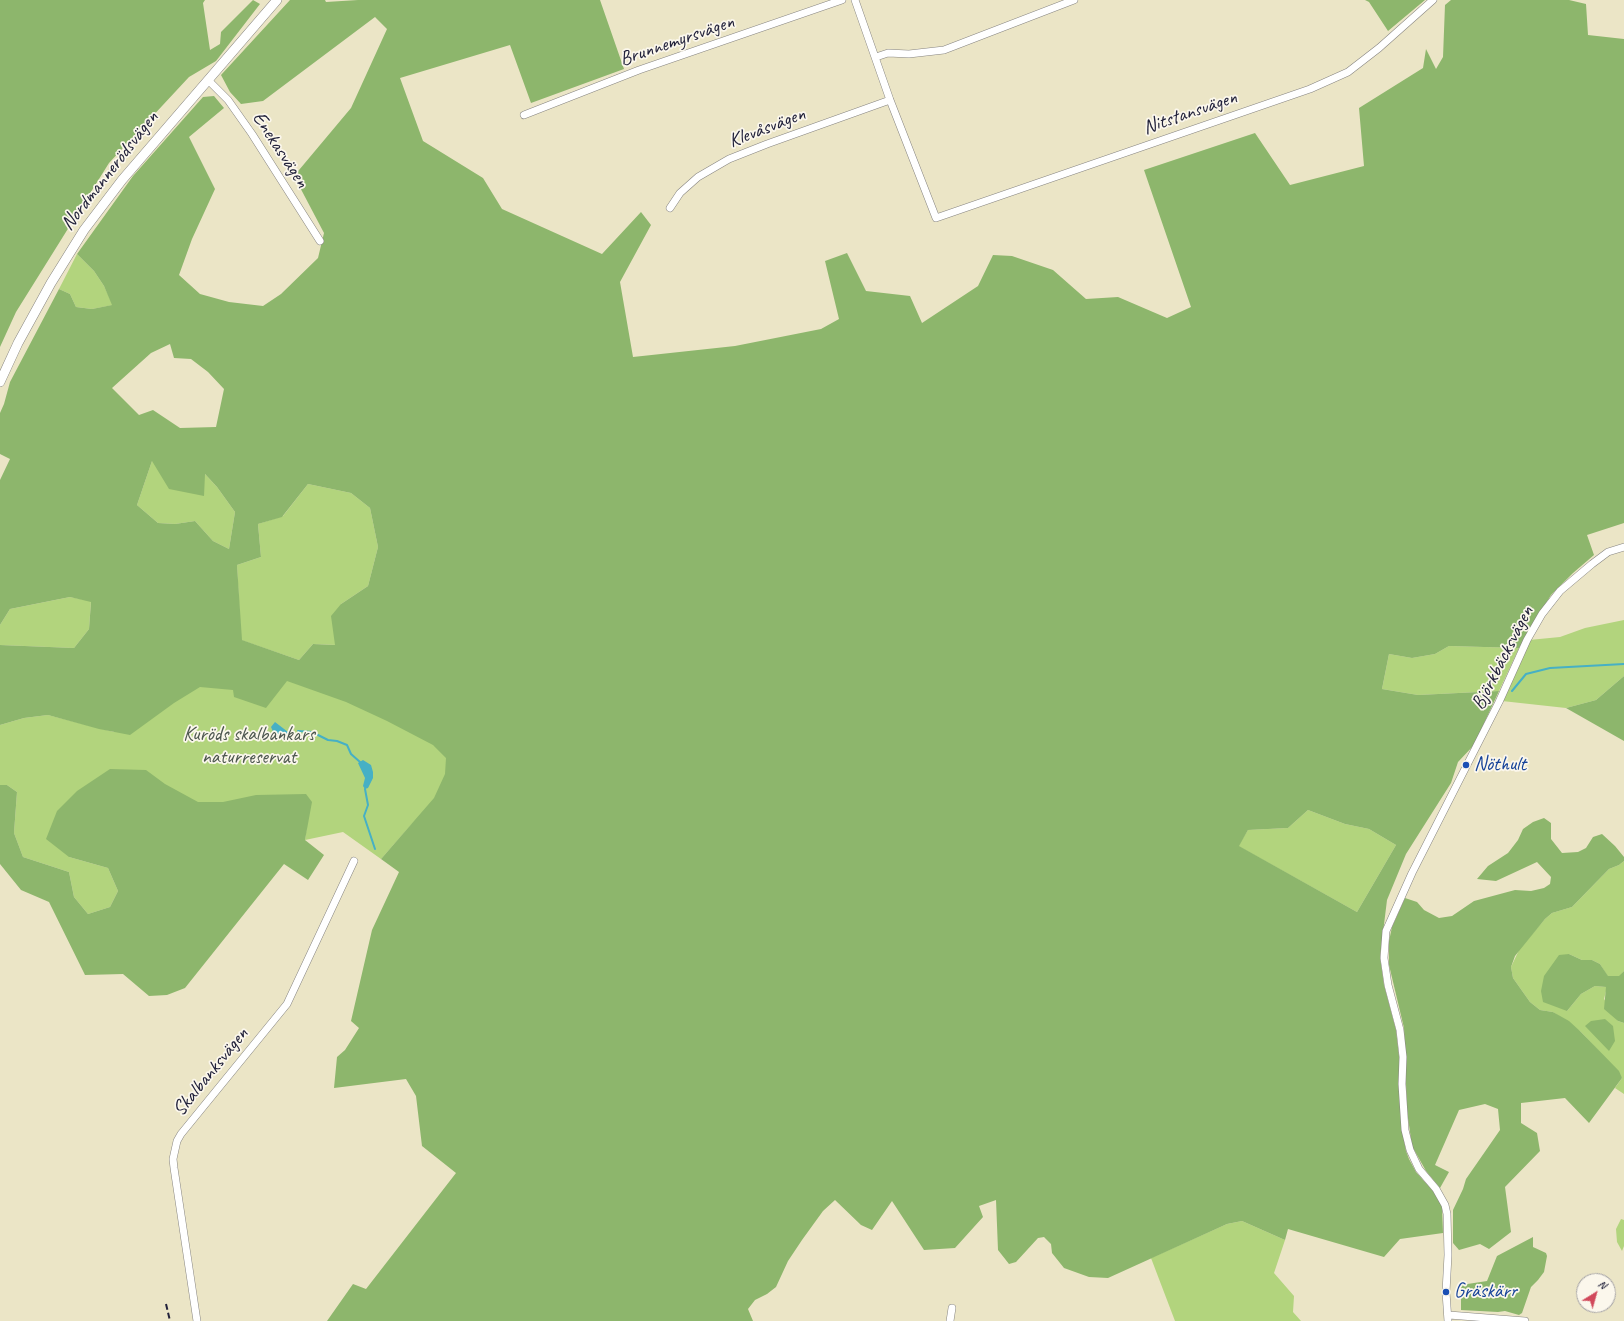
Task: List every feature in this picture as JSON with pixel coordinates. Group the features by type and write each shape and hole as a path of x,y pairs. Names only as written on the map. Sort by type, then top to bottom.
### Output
{"main road":[{"name":"Nordmannerödsvägen","path":"0,382 22,336 84,230 122,180 277,0"}],"street":[{"name":"Brunnemyrsvägen","path":"524,115 640,70 842,0"},
{"path":"855,0 890,100"},
{"path":"876,57 888,53 909,54 944,50 1074,0"},
{"name":"Nitstansvägen","path":"890,100 936,218 1310,89 1348,72 1379,48 1433,0"},
{"name":"Enekasvägen","path":"208,80 228,100 252,134 320,241"},
{"name":"Klevåsvägen","path":"670,208 680,192 698,177 729,159 890,100"},
{"name":"Björkbäcksvägen","path":"1449,1318 1446,1292 1448,1255 1447,1214 1445,1205 1436,1189 1419,1169 1410,1150 1403,1111 1403,1057 1400,1030 1388,985 1384,958 1386,931 1412,874 1499,702 1527,640 1542,614 1560,592 1592,564 1608,552 1624,547"},
{"name":"Skalbanksvägen","path":"197,1321 174,1168 173,1159 177,1141 181,1134 288,1004 354,861"},
{"path":"950,1321 952,1308"},
{"path":"1449,1318 1525,1321"}],"green space":[{"path":"0,0 205,0 203,3 210,50 220,44 221,32 253,0 260,4 216,61 189,77 109,163 16,312 0,347"},
{"path":"290,0 325,0 326,2 358,0 600,0 624,69 531,103 510,45 400,78 423,141 483,178 502,209 602,254 641,212 651,225 620,282 633,357 735,346 821,329 839,319 825,261 847,253 866,291 910,296 922,323 978,286 993,255 1012,256 1053,270 1086,299 1118,297 1167,318 1191,307 1144,170 1255,133 1290,185 1364,166 1359,108 1423,68 1426,49 1436,69 1443,57 1445,5 1451,0 1569,0 1586,4 1588,35 1624,39 1624,523 1587,535 1594,555 1551,595 1519,648 1449,646 1435,654 1412,658 1389,654 1382,689 1418,695 1499,691 1474,745 1458,762 1451,783 1406,854 1387,900 1380,957 1384,985 1396,1030 1399,1056 1402,1130 1406,1151 1416,1172 1433,1191 1442,1206 1443,1233 1400,1239 1384,1257 1288,1229 1285,1240 1242,1221 1227,1224 1108,1278 1089,1277 1064,1268 1052,1253 1051,1244 1044,1237 1038,1238 1016,1262 1009,1264 998,1250 996,1200 979,1206 983,1217 955,1248 924,1250 892,1201 872,1230 861,1225 835,1200 823,1211 802,1240 788,1261 776,1287 767,1294 755,1300 748,1309 753,1321 327,1321 353,1284 366,1289 456,1173 422,1146 416,1096 406,1079 334,1088 337,1057 345,1050 359,1028 351,1021 372,930 399,872 381,859 434,798 445,774 446,758 433,745 387,721 346,702 287,681 266,708 234,697 233,690 200,687 174,703 130,735 99,729 48,715 24,718 0,725 0,645 74,648 89,629 91,602 70,597 10,609 0,625 0,480 10,459 0,454 0,413 10,382 59,289 70,294 76,307 92,309 112,305 104,286 94,271 77,254 133,176 203,97 214,96 224,108 189,137 215,189 192,239 179,275 200,294 229,302 263,306 281,294 318,258 324,233 294,176 351,108 387,29 375,17 263,101 241,104 230,92 221,75","holes":["170,344 174,358 191,359 208,372 224,389 216,427 180,428 153,410 139,415 112,388 151,353","152,461 169,489 204,496 205,474 217,487 235,512 229,549 213,541 195,521 175,524 158,523 137,505","308,484 351,493 370,508 378,547 368,586 341,604 331,616 335,645 313,644 299,660 242,640 237,565 261,557 258,524 282,517","1308,810 1345,824 1369,829 1396,845 1357,912 1239,846 1248,830 1288,828"]},
{"path":"1365,0 1425,0 1388,31 1369,2"},
{"path":"77,254 94,271 104,286 113,305 92,309 76,307 70,294 59,289"},
{"path":"152,461 204,473 217,487 235,512 229,549 213,541 195,521 175,524 158,523 137,505"},
{"path":"308,484 351,493 370,508 378,547 368,586 341,604 336,645 313,644 299,660 241,640 237,565 261,557 258,524 283,516"},
{"path":"70,597 91,601 89,629 74,648 0,645 0,625 10,609"},
{"path":"1624,620 1624,676 1596,700 1566,708 1502,701 1529,640 1560,637 1585,628"},
{"path":"1449,646 1519,648 1499,691 1418,695 1382,689 1389,654 1412,658 1435,654"},
{"name":"Kuröds skalbankars naturreservat","path":"194,656 447,706 490,756 410,826 381,859 343,832 305,840 307,825 69,857 108,868 118,891 110,907 88,914 74,897 69,872 23,857 14,833 17,792 7,785 0,785 0,725 24,718 48,715 114,732"},
{"path":"1624,676 1624,741 1566,708 1596,700"},
{"path":"110,769 146,770 165,784 198,802 223,802 256,795 306,794 312,802 305,840 324,855 308,880 284,864 185,988 167,995 149,996 123,974 85,975 49,902 21,890 0,864 0,785 7,785 17,792 14,833 23,857 69,872 74,897 88,914 110,907 118,891 108,868 69,857 46,839 57,811 77,791"},
{"path":"1308,810 1345,824 1369,829 1396,845 1357,912 1238,846 1248,830 1288,828"},
{"path":"1544,818 1551,823 1551,839 1562,853 1578,852 1586,848 1593,837 1602,834 1624,857 1624,861 1609,869 1572,907 1552,913 1545,919 1515,956 1511,967 1513,978 1530,1002 1540,1010 1553,1012 1569,1021 1619,1071 1622,1078 1589,1123 1565,1098 1521,1103 1521,1123 1537,1133 1540,1151 1505,1187 1511,1232 1489,1249 1480,1244 1459,1250 1453,1243 1453,1210 1466,1179 1500,1130 1498,1109 1485,1104 1459,1110 1435,1165 1449,1172 1440,1188 1426,1171 1412,1146 1407,1111 1404,1028 1389,965 1389,941 1392,927 1405,898 1417,902 1424,910 1439,918 1452,916 1474,901 1515,890 1531,891 1544,888 1550,884 1551,877 1537,862 1496,881 1477,879 1488,866 1508,853 1518,840 1523,829 1533,822"},
{"path":"1624,861 1624,971 1620,976 1608,977 1600,964 1592,960 1582,960 1569,954 1567,1011 1581,994 1595,986 1607,987 1604,999 1618,1021 1624,1023 1624,1094 1615,1088 1622,1078 1596,1048 1581,1032 1553,1012 1540,1010 1530,1002 1513,978 1511,967 1520,948 1545,919 1552,913 1572,907 1609,869"},
{"path":"1569,954 1582,960 1592,960 1600,964 1608,976 1619,976 1624,971 1624,1023 1618,1021 1604,1009 1606,987 1595,986 1581,994 1567,1011 1543,1002 1541,991 1544,976 1559,955"},
{"path":"1605,1019 1613,1026 1615,1041 1609,1051 1585,1026 1591,1021"},
{"path":"1621,1219 1624,1220 1624,1246 1622,1251 1617,1242 1616,1229"},
{"path":"1242,1221 1285,1240 1274,1273 1294,1296 1293,1312 1301,1321 1175,1321 1151,1258 1227,1224"},
{"path":"1533,1237 1533,1247 1546,1253 1547,1256 1544,1272 1531,1287 1522,1313 1519,1315 1505,1311 1461,1310 1461,1285 1487,1281 1497,1256"}],"water":[{"path":"275,722 288,732 287,736 276,738 271,727"},
{"path":"363,760 371,765 373,772 373,778 368,788 365,789 363,786 365,778 358,763"}],"waterway":[{"path":"1512,691 1526,674 1550,668 1624,664"},
{"path":"298,731 312,732 328,740 337,741 347,745 351,754 360,762"},
{"path":"365,789 368,805 364,816 375,849"}],"railway":[{"path":"166,1304 170,1321"}],"place":[{"name":"Nöthult","path":"1466,765"},
{"name":"Gräskärr","path":"1446,1292"}]}
